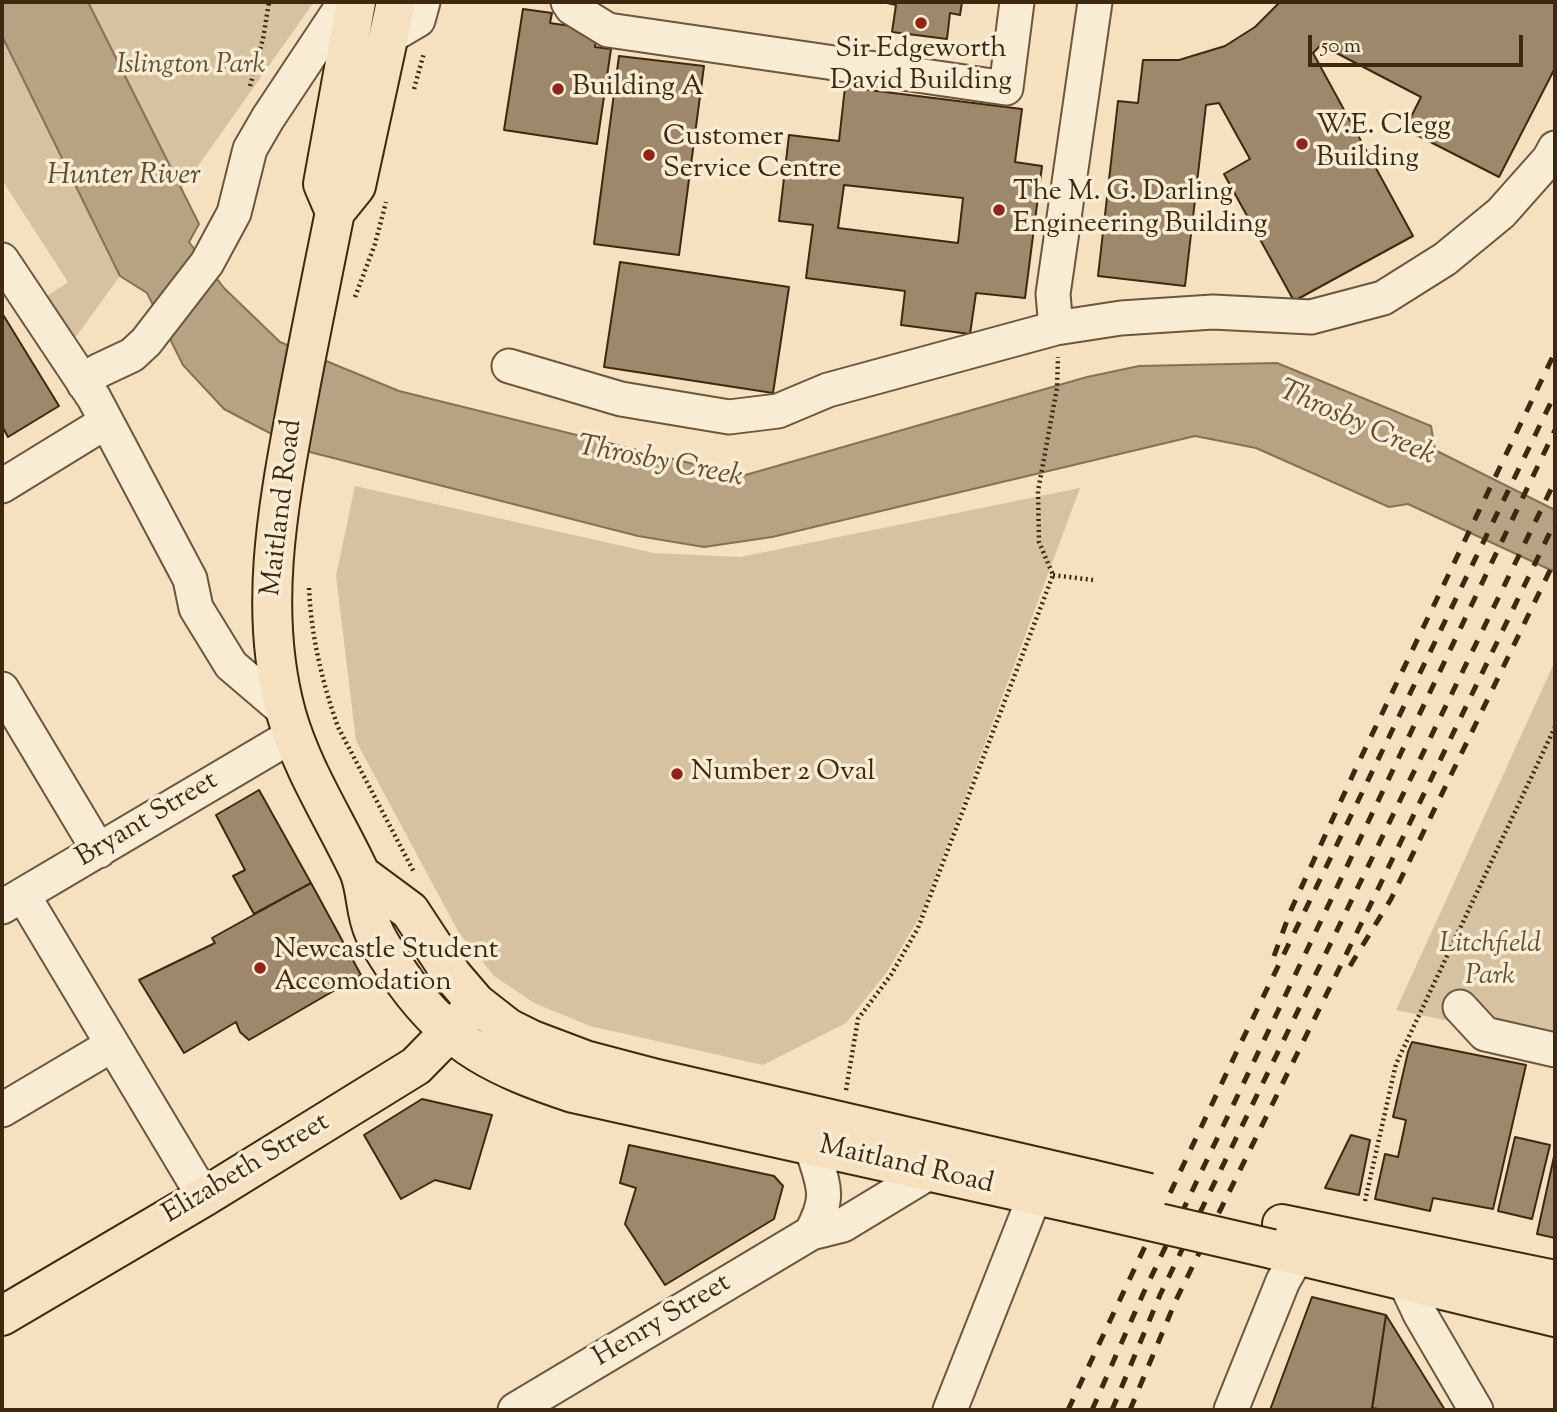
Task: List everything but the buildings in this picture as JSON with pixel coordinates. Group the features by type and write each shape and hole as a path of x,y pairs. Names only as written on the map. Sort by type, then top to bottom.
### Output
{"main road":[{"path":"335,212 323,184 356,2"},
{"name":"Maitland Road","path":"392,20 356,186 335,212 274,536 271,596 274,645 289,724 320,799 360,874 373,931 422,1005 450,1034 495,1063 529,1078 573,1093 1035,1195 1083,1191"},
{"name":"Maitland Road","path":"360,874 410,911 438,956 475,1003 508,1028 585,1060 1284,1243 1405,1282 1555,1317"},
{"name":"Elizabeth Street","path":"2,1316 416,1066 450,1034 475,1003"},
{"name":"Maitland Road","path":"1284,1243 1555,1280"}],"street":[{"path":"84,384 98,371 132,355 146,342 207,263 234,213 250,149 345,2"},
{"name":"Maitland Road","path":"392,20 418,20 423,2"},
{"path":"568,2 572,8 608,30 1006,88 1017,2"},
{"path":"1056,328 1053,295 1095,2"},
{"path":"509,366 621,399 729,417 778,411 828,390 1056,328 1121,318 1213,312 1311,317 1382,298 1445,259 1501,213 1549,159 1555,148"},
{"path":"2,260 106,422 190,579 196,608 231,665 289,724"},
{"path":"2,486 106,422"},
{"path":"4,699 99,851"},
{"name":"Bryant Street","path":"12,901 99,851 289,724"},
{"path":"12,901 112,1045 204,1196"},
{"path":"1460,1007 1485,1034 1555,1050"},
{"path":"2,1110 112,1045"},
{"path":"811,1145 825,1198 823,1211 811,1233"},
{"name":"Henry Street","path":"515,1410 811,1233 843,1224 932,1171"},
{"path":"950,1410 1035,1195"},
{"path":"1231,1410 1283,1281 1284,1243"},
{"path":"1405,1282 1420,1314 1476,1410"}],"path":[{"path":"846,1091 858,1019 891,975 918,928 1054,575 1038,542 1038,491 1057,388"},
{"path":"1054,575 1093,580"},
{"path":"308,582 312,626 330,705 338,727 419,882"},
{"path":"1365,1201 1396,1064 1555,727"}],"green space":[{"name":"Islington Park","path":"88,2 314,2 181,190"},
{"path":"2,36 120,276 75,338 47,296 68,282 2,180"},
{"path":"355,486 654,553 740,557 1080,488 922,913 887,972 846,1023 763,1065 590,1026 534,1003 494,976 459,933 356,741 336,576"},
{"name":"Litchfield Park","path":"1555,661 1555,1043 1396,1010"}],"water":[{"name":"Hunter River","path":"2,2 88,2 199,224 189,242 224,288 280,342 399,391 742,476 1087,377 1139,366 1277,363 1431,426 1435,450 1555,510 1555,572 1408,504 1389,507 1256,448 1195,436 772,537 704,547 638,536 302,450 224,409 183,365 147,293 120,276 2,36"}],"railway":[{"path":"1274,956 1291,910 1356,768 1555,352"},
{"path":"1068,1410 1237,1051 1555,394"},
{"path":"1092,1410 1143,1294 1555,430"},
{"path":"1112,1410 1160,1295 1555,481"},
{"path":"1130,1410 1176,1300 1555,522"},
{"path":"1350,966 1391,899 1555,560"}],"place":[{"name":"Sir Edgeworth David Building","path":"921,23"},
{"name":"Building A","path":"558,89"},
{"name":"W.E. Clegg Building","path":"1302,144"},
{"name":"Customer Service Centre","path":"649,155"},
{"name":"The M. G. Darling Engineering Building","path":"999,210"},
{"name":"Number 2 Oval","path":"677,774"},
{"name":"Newcastle Student Accomodation","path":"260,968"}],"water label":[{"name":"Throsby Creek","path":"1356,425"},
{"name":"Throsby Creek","path":"660,464"}]}
